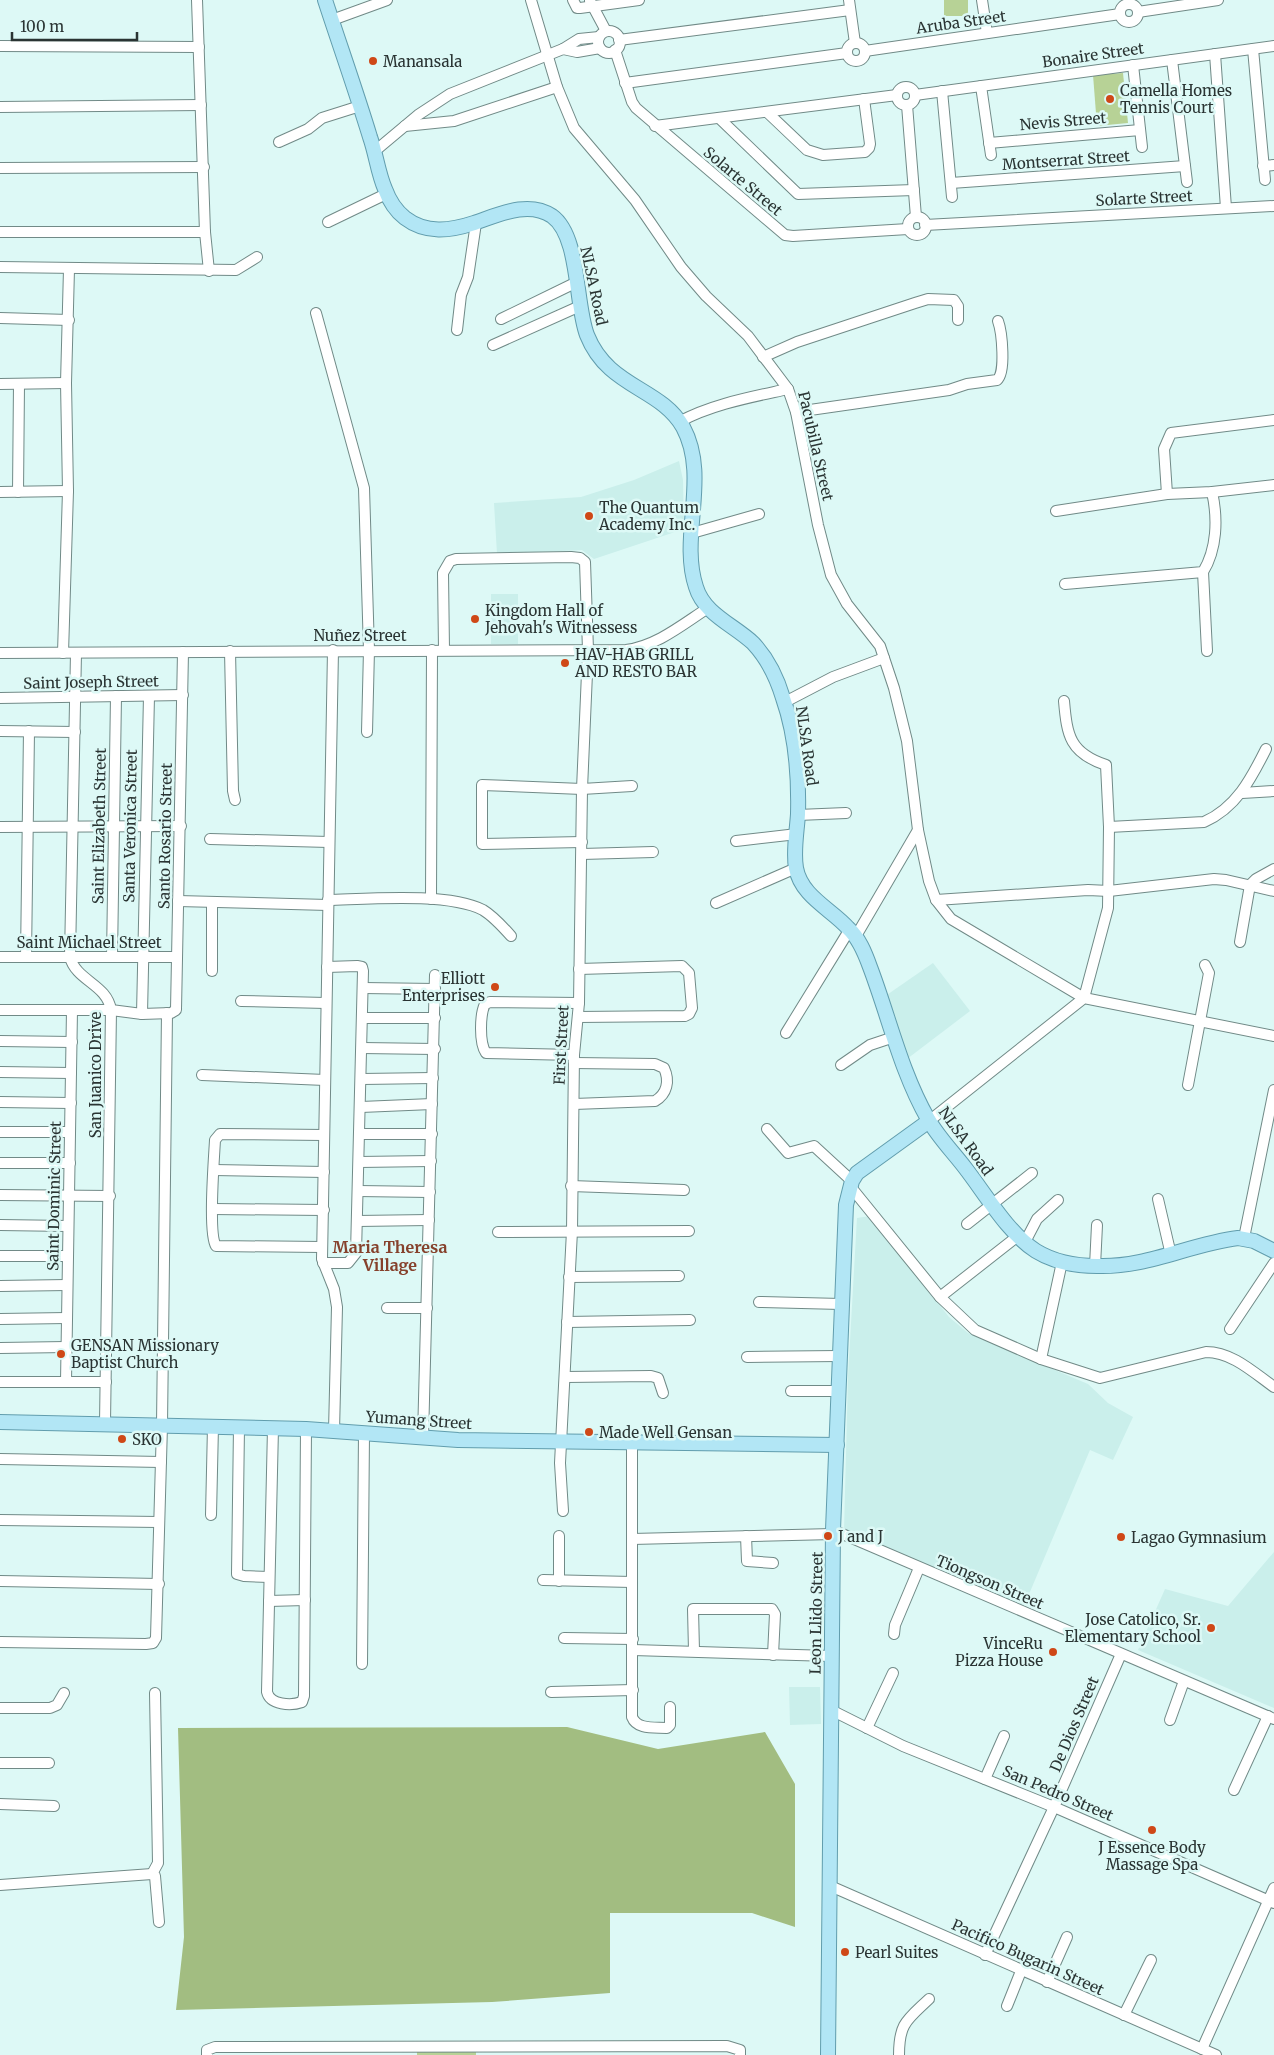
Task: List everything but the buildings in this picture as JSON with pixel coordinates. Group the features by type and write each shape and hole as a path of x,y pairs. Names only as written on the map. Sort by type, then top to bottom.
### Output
{"main road":[{"name":"NLSA Road","path":"325,0 375,151 386,194 405,219 428,229 453,229 515,210 534,210 551,216 566,237 571,250 586,333 602,363 667,409 679,422 689,443 694,465 692,573 696,588 708,608 741,633 763,655 777,679 785,702 796,765 798,815 796,868 811,896 853,933 869,964 894,1037 929,1121 1021,1239 1035,1250 1062,1262 1095,1266 1119,1265 1171,1255 1230,1239 1244,1238"},
{"path":"851,1183 857,1173 929,1121"},
{"name":"Leon Llido Street","path":"828,2055 828,1885 833,1532 841,1304 846,1210 851,1183"},
{"path":"1244,1238 1273,1248"},
{"name":"Yumang Street","path":"0,1422 306,1429 424,1438 562,1442 837,1445"}],"street":[{"path":"200,0 199,47 205,232 209,271"},
{"path":"332,20 387,0"},
{"name":"Pacubilla Street","path":"531,0 557,87 574,128 635,200 681,267 706,296 742,328 763,357 784,380 796,412 818,525 831,575 847,604 875,638 894,688 907,742 918,830 931,888 936,900 950,920 1084,998 1274,1036"},
{"path":"573,0 577,8 591,3 639,0"},
{"path":"982,0 987,33"},
{"path":"1138,12 1218,0"},
{"path":"591,3 603,34 600,48"},
{"path":"619,40 850,5 855,43"},
{"path":"1123,6 1134,6 1138,12 1136,18 1130,21 1124,20 1123,6"},
{"name":"Aruba Street","path":"865,51 987,33 1123,6"},
{"path":"375,151 405,126 450,94 563,50 579,39 615,33 619,40"},
{"path":"563,50 578,52 600,48 606,52 615,50 619,40"},
{"path":"855,43 860,44 865,51 863,57 858,60 850,58 847,53 849,46 855,43"},
{"path":"0,46 199,47"},
{"name":"Bonaire Street","path":"915,95 1274,46"},
{"path":"1253,49 1269,165 1264,180"},
{"name":"Solarte Street","path":"615,50 632,102 655,126 785,235 908,229"},
{"path":"625,83 847,53"},
{"path":"1215,54 1226,208"},
{"path":"1172,60 1187,182"},
{"path":"1133,65 1142,147"},
{"path":"981,86 991,155"},
{"path":"405,126 454,121 557,87"},
{"path":"905,87 913,90 915,95 913,102 907,105 900,102 897,95 905,87"},
{"path":"942,91 952,197"},
{"path":"655,126 897,95"},
{"path":"767,112 807,150 815,154 865,152 870,144 864,99"},
{"path":"0,107 201,105"},
{"path":"907,105 916,217"},
{"path":"279,142 308,129 322,118 360,106"},
{"path":"718,118 798,194 914,190"},
{"name":"Nevis Street","path":"989,142 1140,130"},
{"name":"Montserrat Street","path":"950,183 1185,166"},
{"path":"0,168 204,167"},
{"path":"328,222 386,194"},
{"name":"Solarte Street","path":"926,225 1274,206"},
{"path":"916,217 923,220 926,225 924,231 919,234 913,234 908,229 909,221 916,217"},
{"path":"457,330 461,295 468,282 476,223"},
{"path":"0,232 205,232"},
{"path":"0,267 236,270 257,256"},
{"path":"63,653 68,491 66,383 69,269"},
{"path":"501,319 577,282"},
{"path":"763,357 824,332 928,299 954,300 958,306 958,320"},
{"path":"493,345 580,306"},
{"path":"316,313 364,488 370,650 367,732"},
{"path":"0,318 69,320"},
{"path":"796,412 949,390 967,384 997,380 1002,372 1001,337 998,321"},
{"path":"0,384 66,383"},
{"path":"18,492 19,384"},
{"path":"679,422 690,416 740,400 788,389"},
{"path":"1167,494 1164,449 1171,432 1274,420"},
{"path":"1056,511 1167,494 1212,492 1274,485"},
{"path":"0,492 68,491"},
{"path":"1207,651 1203,572 1210,560 1215,531 1212,492"},
{"path":"692,533 759,514"},
{"name":"First Street","path":"444,650 443,573 450,561 456,558 571,557 583,559 587,566 588,650 582,789 579,1003 574,1059 571,1186 572,1231 566,1377 560,1464 562,1511"},
{"path":"1064,584 1203,572"},
{"name":"Nuñez Street","path":"0,653 626,650 645,646 708,608"},
{"path":"333,650 322,1248 323,1263 334,1289 338,1307 334,1431"},
{"path":"431,898 432,650"},
{"path":"230,651 233,791 235,800"},
{"path":"70,957 76,652"},
{"name":"Santo Rosario Street","path":"167,1014 176,1010 183,652"},
{"path":"785,702 833,677 884,658"},
{"name":"Saint Joseph Street","path":"0,698 183,695"},
{"name":"Saint Elizabeth Street","path":"112,957 116,696"},
{"name":"Santa Veronica Street","path":"142,1014 144,826 149,696"},
{"path":"929,1121 1084,998 1106,924 1109,891 1109,827 1106,765 1090,760 1078,752 1071,740 1066,721 1064,701"},
{"path":"0,730 75,732"},
{"path":"26,957 29,730"},
{"path":"1109,827 1204,822 1226,809 1242,793 1266,750"},
{"path":"582,842 482,844 482,785 582,789 632,786"},
{"path":"1242,793 1274,791"},
{"path":"798,815 846,813"},
{"path":"0,827 180,826"},
{"path":"786,1033 853,933 918,830"},
{"path":"736,841 797,834"},
{"path":"210,839 329,842"},
{"path":"582,854 653,852"},
{"path":"716,903 796,868"},
{"path":"1240,942 1250,885 1256,879 1274,870"},
{"path":"936,900 1088,890 1109,891 1214,879 1274,891"},
{"path":"178,901 328,903 431,898 476,906 511,936"},
{"path":"212,902 212,971"},
{"name":"Saint Michael Street","path":"0,957 177,957"},
{"name":"San Juanico Drive","path":"70,957 74,968 105,993 110,1002 111,1010 110,1196 105,1423"},
{"path":"1188,1085 1209,972 1205,965"},
{"path":"578,1017 685,1016 689,1014 692,1008 689,972 682,966 579,968"},
{"path":"323,1263 344,1264 352,1261 356,1253 362,1079 362,967 327,967"},
{"path":"424,1438 436,975"},
{"path":"363,988 435,989"},
{"path":"241,1002 326,1003"},
{"path":"574,1104 655,1101 661,1098 666,1089 666,1072 664,1068 655,1064 486,1053 482,1045 482,1013 485,1004 490,1002 579,1003"},
{"path":"0,1010 111,1010 142,1014 167,1014 158,1631 153,1643 0,1642"},
{"name":"Saint Dominic Street","path":"66,1382 72,1010"},
{"path":"362,1018 435,1018"},
{"path":"841,1065 870,1045 894,1037"},
{"path":"0,1041 72,1042"},
{"path":"362,1048 435,1049"},
{"path":"0,1072 71,1073"},
{"path":"202,1075 325,1080"},
{"path":"362,1079 433,1078"},
{"path":"1244,1238 1274,1090"},
{"path":"0,1102 71,1103"},
{"path":"361,1107 432,1104"},
{"path":"767,1129 788,1153 814,1146 851,1183 940,1297 971,1328 1041,1359 1100,1378 1206,1352 1219,1352 1229,1356 1274,1387"},
{"path":"0,1132 70,1132"},
{"path":"322,1248 216,1246 212,1239 212,1209 215,1140 220,1134 324,1135"},
{"path":"360,1134 432,1134"},
{"path":"359,1162 431,1161"},
{"path":"0,1163 70,1163"},
{"path":"214,1170 324,1172"},
{"path":"967,1224 1032,1172"},
{"path":"571,1186 684,1190"},
{"path":"358,1191 430,1192"},
{"path":"0,1195 110,1196"},
{"path":"940,1297 1021,1239 1037,1219 1058,1200"},
{"path":"1158,1200 1171,1255"},
{"path":"212,1209 324,1210"},
{"path":"357,1221 429,1220"},
{"path":"0,1225 68,1226"},
{"path":"1095,1266 1097,1225"},
{"path":"498,1232 688,1231"},
{"path":"0,1256 68,1256"},
{"path":"1041,1359 1062,1262"},
{"path":"1230,1329 1274,1263"},
{"path":"570,1278 679,1276"},
{"path":"0,1286 67,1285"},
{"path":"759,1302 841,1304"},
{"path":"387,1308 427,1308"},
{"path":"0,1319 67,1318"},
{"path":"567,1322 690,1320"},
{"path":"0,1348 66,1347"},
{"path":"747,1356 839,1356"},
{"path":"566,1377 651,1376 658,1378 663,1393"},
{"path":"0,1382 106,1382"},
{"path":"790,1391 838,1391"},
{"path":"211,1515 213,1426"},
{"path":"239,1427 237,1574 269,1577"},
{"path":"273,1428 267,1692 268,1697 275,1702 296,1704 304,1700 306,1429"},
{"path":"362,1664 364,1433"},
{"path":"632,1442 632,1717 634,1722 639,1725 667,1728 670,1725 670,1706"},
{"path":"0,1459 161,1462"},
{"path":"0,1520 159,1522"},
{"path":"632,1539 833,1532"},
{"name":"Tiongson Street","path":"833,1532 1271,1717"},
{"path":"558,1581 559,1536"},
{"path":"746,1536 747,1561 773,1563"},
{"path":"894,1634 895,1625 919,1568"},
{"path":"543,1580 632,1582"},
{"path":"0,1581 159,1584"},
{"path":"269,1601 305,1600"},
{"path":"694,1651 693,1609 772,1609 775,1614 774,1655"},
{"path":"564,1638 633,1639"},
{"path":"633,1650 831,1656"},
{"name":"De Dios Street","path":"985,1955 1054,1807 1121,1654"},
{"path":"867,1728 893,1673"},
{"path":"1170,1720 1184,1681"},
{"path":"551,1692 633,1690"},
{"path":"0,1708 50,1708 57,1705 64,1693"},
{"path":"152,1874 158,1863 156,1693"},
{"name":"San Pedro Street","path":"831,1710 904,1746 1054,1807 1271,1902"},
{"path":"1234,1790 1271,1717"},
{"path":"985,1779 1004,1736"},
{"path":"0,1763 49,1763"},
{"path":"0,1804 54,1806"},
{"path":"0,1885 152,1874 156,1876 159,1922"},
{"name":"Pacifico Bugarin Street","path":"828,1885 1216,2055"},
{"path":"1202,2049 1271,1902 1274,1888"},
{"path":"1047,1982 1067,1937"},
{"path":"1124,2015 1151,1960"},
{"path":"1007,2006 1021,1971"},
{"path":"899,2055 900,2031 907,2021 929,1999"},
{"path":"207,2055 207,2050 215,2047 477,2051 727,2046 740,2050 740,2055"}],"shaded area":[{"name":"The Quantum Academy Inc.","path":"679,461 683,480 684,529 594,559 582,550 497,554 494,503 581,497 634,480"},
{"path":"491,594 518,594 518,644 491,644"},
{"path":"933,963 970,1011 903,1062 881,999"},
{"path":"870,1216 949,1317 968,1333 1088,1384 1108,1403 1133,1417 1113,1460 1090,1450 1024,1606 844,1531 848,1376 857,1218"},
{"name":"Jose Catolico, Sr. Elementary School","path":"1274,1552 1274,1708 1138,1650 1165,1589 1228,1606"},
{"path":"789,1687 820,1687 821,1724 790,1725"}],"green space":[{"path":"944,0 968,0 968,16 944,16"},
{"name":"Camella Homes Tennis Court","path":"1123,73 1128,123 1097,126 1093,75"},
{"path":"567,1727 658,1749 765,1732 795,1784 795,1927 752,1913 610,1913 610,1993 492,2002 176,2010 184,1937 178,1728"},
{"path":"417,2052 476,2052 476,2055 417,2055"}],"place":[{"name":"Manansala","path":"373,61"},
{"name":"Camella Homes Tennis Court","path":"1110,99"},
{"name":"The Quantum Academy Inc.","path":"589,516"},
{"name":"Kingdom Hall of Jehovah's Witnessess","path":"475,619"},
{"name":"HAV-HAB GRILL AND RESTO BAR","path":"565,663"},
{"name":"Elliott Enterprises","path":"495,987"},
{"name":"GENSAN Missionary Baptist Church","path":"61,1354"},
{"name":"Made Well Gensan","path":"589,1432"},
{"name":"SKO","path":"122,1439"},
{"name":"J and J","path":"828,1536"},
{"name":"Lagao Gymnasium","path":"1121,1537"},
{"name":"Jose Catolico, Sr. Elementary School","path":"1211,1628"},
{"name":"VinceRu Pizza House","path":"1053,1652"},
{"name":"J Essence Body Massage Spa","path":"1152,1830"},
{"name":"Pearl Suites","path":"845,1952"}],"district":[{"name":"Maria Theresa Village","path":"390,1256"}]}
